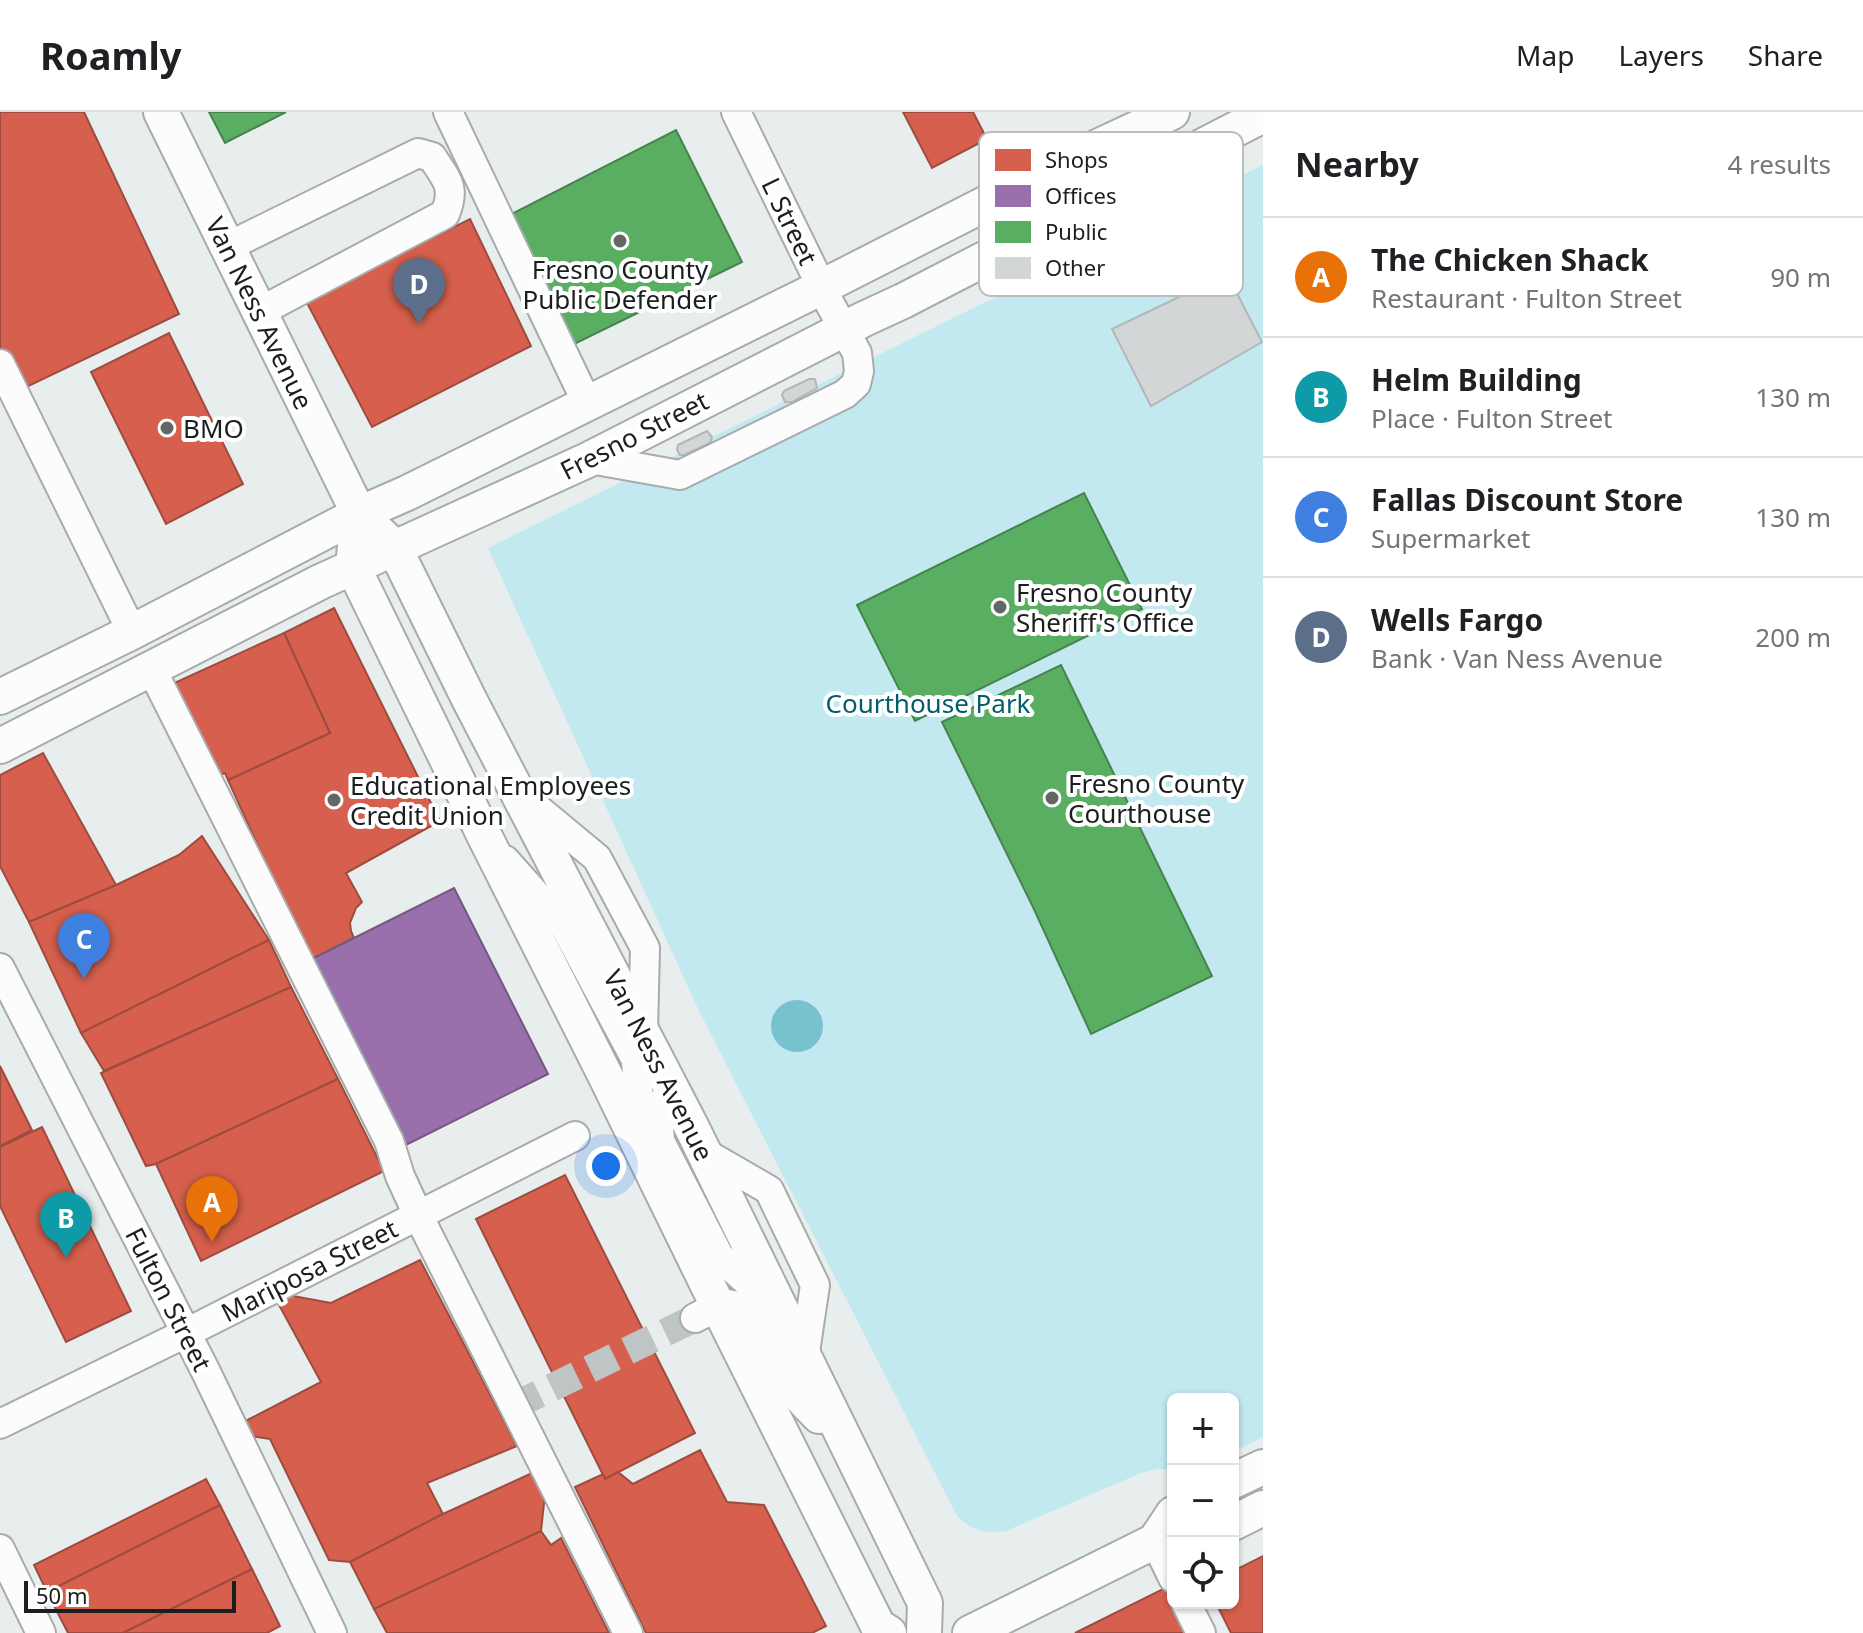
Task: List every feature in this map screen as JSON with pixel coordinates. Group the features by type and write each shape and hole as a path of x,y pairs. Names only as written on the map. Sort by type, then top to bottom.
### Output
{"main road":[{"name":"Van Ness Avenue","path":"161,112 359,514 394,547 469,699 705,1153 925,1603 924,1633"},
{"name":"Fresno Street","path":"1129,132 1172,112"},
{"name":"Fresno Street","path":"1230,132 1263,115"},
{"name":"Fresno Street","path":"0,697 359,514 407,493 979,207"},
{"path":"903,301 901,285 903,274 909,266 979,228"},
{"name":"Fresno Street","path":"0,746 394,547 590,459 979,262"},
{"path":"353,567 359,514"},
{"name":"Van Ness Avenue","path":"353,567 642,1150 706,1312 878,1626 889,1633"},
{"path":"706,1312 734,1307 758,1322 782,1374 854,1456"},
{"path":"1239,1478 1263,1467"},
{"path":"1239,1520 1263,1508"},
{"path":"970,1633 1167,1533"}],"street":[{"path":"448,112 587,403"},
{"name":"L Street","path":"590,459 680,475 845,394 856,384 859,371 857,353 736,112"},
{"path":"432,157 462,141"},
{"path":"227,247 418,153 432,157 448,180 451,198 445,214 259,312"},
{"path":"0,364 132,632"},
{"path":"152,670 389,1141 400,1176 418,1215 628,1633"},
{"name":"Fulton Street","path":"0,968 186,1333 332,1633"},
{"path":"648,1041 660,1141 719,1256 783,1314"},
{"name":"Mariposa Street","path":"0,1424 575,1136"},
{"path":"705,1153 769,1190 776,1203 815,1285 804,1359"},
{"path":"0,1549 41,1633"},
{"path":"1189,1609 1201,1633"}],"green space":[{"name":"Courthouse Park","path":"1263,165 1263,1437 1239,1449 1239,1393 1167,1393 1167,1469 1141,1473 1006,1531 986,1532 968,1525 957,1516 699,1011 488,548 998,296 1243,296 1243,175"}],"water":[{"path":"797,1000 816,1007 823,1026 816,1045 797,1052 778,1045 771,1026 778,1007"}],"building: Shops":[{"path":"0,112 84,112 179,314 18,391 0,354"},
{"path":"903,112 973,112 983,132 979,132 979,143 932,168"},
{"path":"470,219 531,346 372,427 306,301"},
{"name":"BMO","path":"169,333 243,484 166,524 91,372"},
{"name":"Educational Employees Credit Union","path":"334,608 440,821 346,873 362,902 350,923 354,938 308,961 268,882 273,879 228,780 330,733 284,633"},
{"path":"284,633 330,733 228,780 225,773 213,778 170,685"},
{"path":"43,753 116,885 29,922 0,866 0,775"},
{"path":"202,836 269,940 81,1033 29,922 179,855"},
{"path":"269,940 291,987 104,1071 81,1033"},
{"path":"291,987 338,1079 146,1166 101,1073"},
{"path":"0,1066 32,1130 0,1146"},
{"path":"338,1079 384,1171 201,1261 156,1164"},
{"path":"42,1127 131,1311 66,1342 0,1206 0,1147"},
{"path":"565,1175 695,1433 605,1479 476,1219"},
{"path":"420,1260 517,1446 427,1483 443,1514 350,1562 329,1560 270,1439 224,1432 321,1382 272,1292 331,1303"},
{"path":"700,1450 727,1502 764,1505 826,1626 812,1633 646,1633 575,1487 603,1474 605,1479 618,1472 633,1484"},
{"path":"534,1472 545,1494 541,1531 374,1609 350,1562"},
{"path":"206,1479 220,1505 47,1592 34,1565"},
{"path":"220,1505 252,1569 123,1633 68,1633 47,1592"},
{"path":"541,1531 551,1545 561,1538 609,1633 387,1633 374,1609"},
{"path":"1263,1556 1263,1633 1231,1633 1219,1609 1239,1609 1239,1568"},
{"path":"252,1569 280,1626 267,1633 123,1633"},
{"path":"1167,1587 1167,1609 1177,1609 1194,1633 1075,1633"}],"building: Offices":[{"path":"454,888 548,1074 406,1145 308,961"}],"building: Public":[{"path":"209,112 286,112 225,143"},
{"name":"Fresno County Public Defender","path":"676,130 742,262 562,350 500,220"},
{"name":"Fresno County Sheriff's Office","path":"1084,493 1142,609 915,721 857,605"},
{"name":"Fresno County Courthouse","path":"1061,665 1212,976 1091,1034 942,722"}],"building: Other":[{"path":"1181,296 1238,296 1262,342 1151,406 1112,329"},
{"path":"815,379 817,388 792,402 785,402 784,391"},
{"path":"707,431 712,437 710,443 680,455 678,445"}],"tunnel":[{"path":"514,1406 695,1318"}],"place":[{"name":"Fresno County Public Defender","path":"620,241"},
{"name":"Wells Fargo","path":"419,324"},
{"name":"BMO","path":"167,428"},
{"name":"Fresno County Sheriff's Office","path":"1000,607"},
{"name":"Fresno County Courthouse","path":"1052,798"},
{"name":"Educational Employees Credit Union","path":"334,800"},
{"name":"Fallas Discount Store","path":"84,979"},
{"name":"The Chicken Shack","path":"212,1242"},
{"name":"Helm Building","path":"66,1258"}]}
